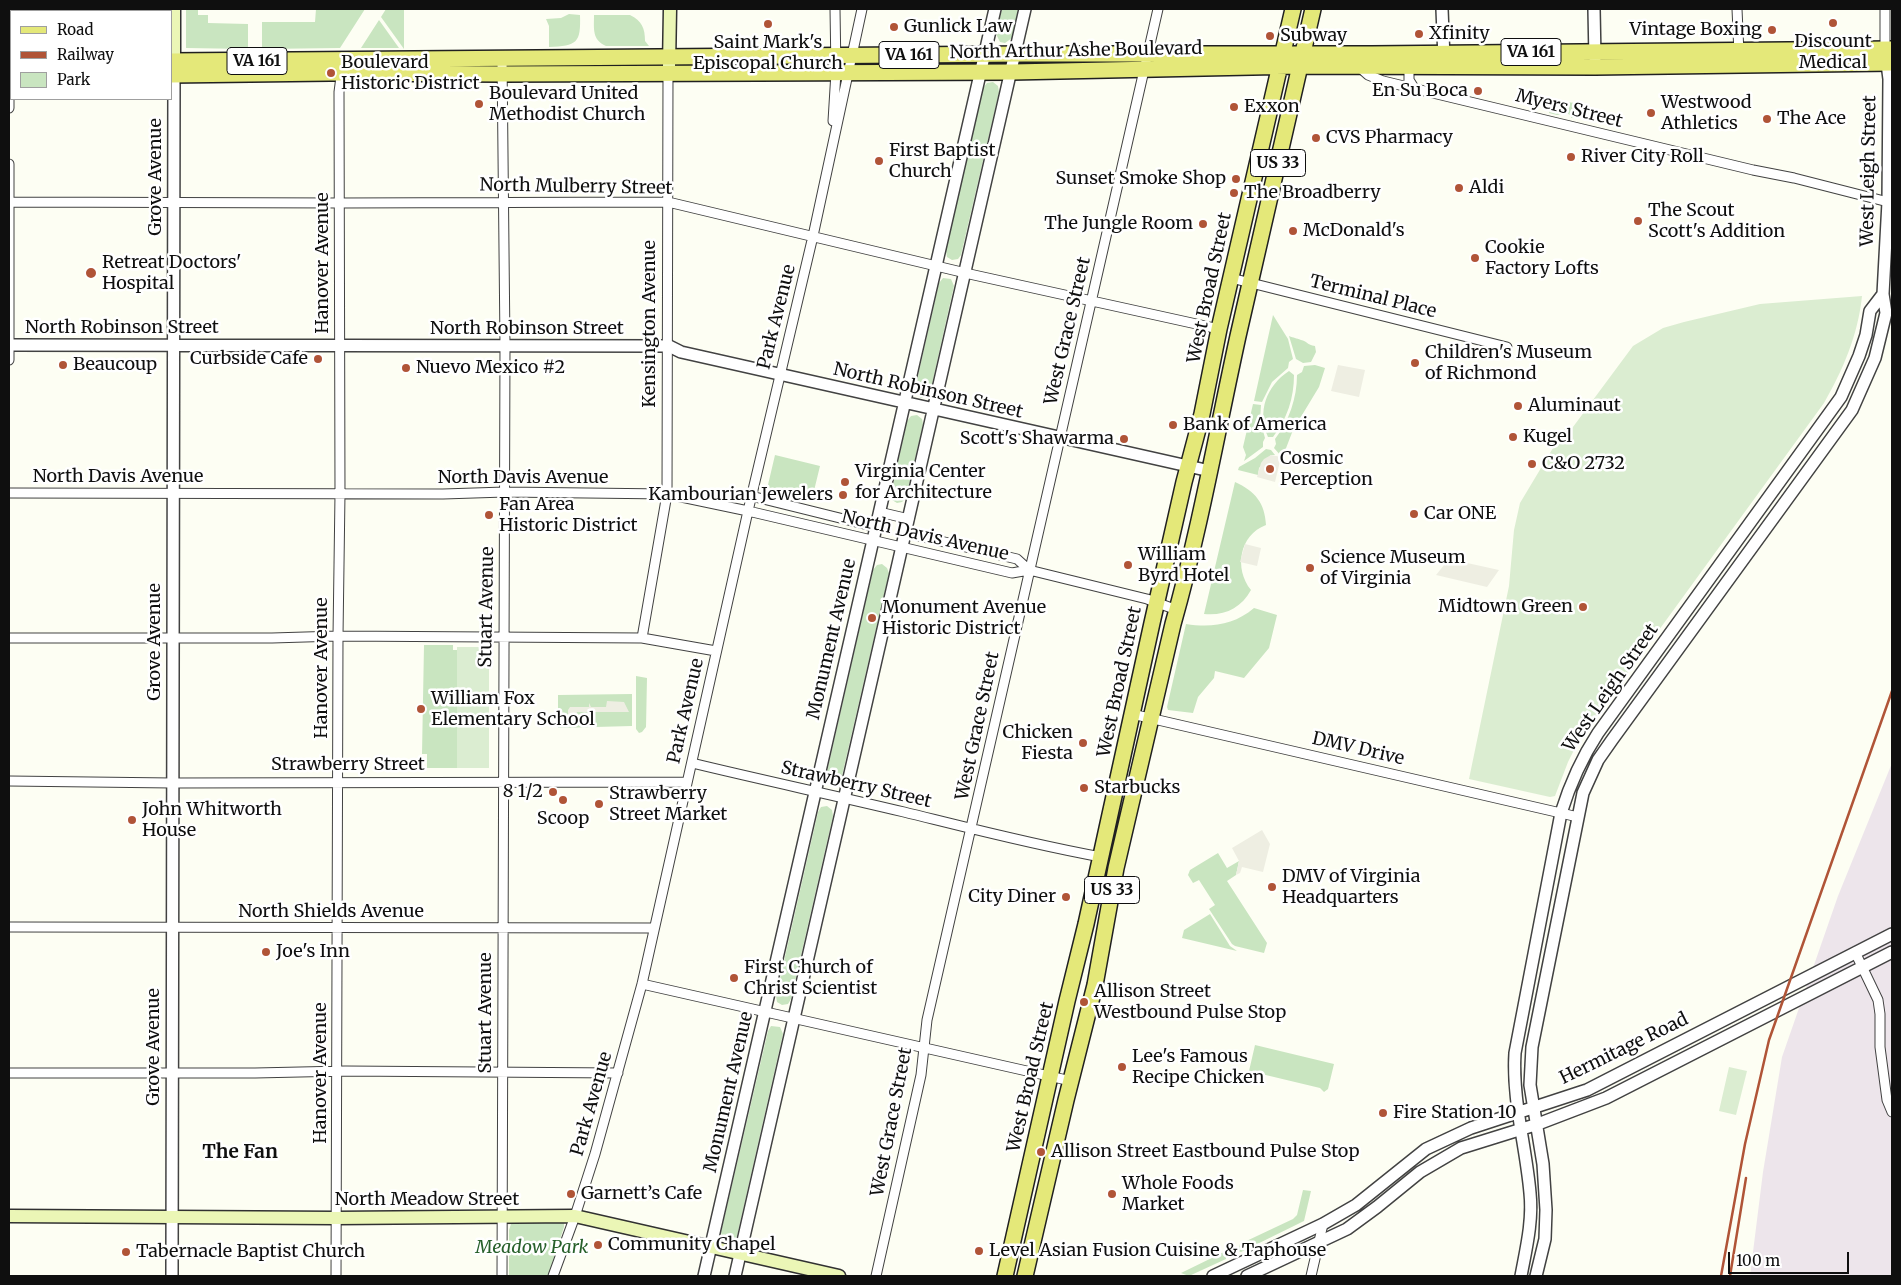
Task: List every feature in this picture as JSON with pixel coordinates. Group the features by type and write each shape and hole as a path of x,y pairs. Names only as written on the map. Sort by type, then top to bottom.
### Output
{"main road":[{"name":"Grove Avenue","path":"173,68 174,9"},
{"name":"Kensington Avenue","path":"668,73 670,9"},
{"name":"West Broad Street","path":"1005,1276 1122,765 1156,602 1208,389 1219,329 1292,9"},
{"name":"West Broad Street","path":"1025,1276 1095,984 1116,868 1210,471 1250,283 1313,9"},
{"name":"North Arthur Ashe Boulevard","path":"173,68 502,66 669,57 1015,54 1148,54 1281,60 1409,61 1594,51 1739,57 1889,56"},
{"name":"North Arthur Ashe Boulevard","path":"1444,60 1595,66 1739,57"},
{"name":"North Arthur Ashe Boulevard","path":"502,66 668,73 1012,72 1144,70 1281,60"},
{"name":"North Arthur Ashe Boulevard","path":"1301,60 1359,67 1409,61"},
{"name":"North Meadow Street","path":"9,1216 336,1218 575,1216 839,1276"}],"street":[{"path":"835,9 835,56 842,72"},
{"name":"Park Avenue","path":"553,1276 575,1216 642,984 653,928 686,782 692,764 748,511 814,236 831,148 842,72 852,56 862,9"},
{"name":"Monument Avenue","path":"704,1276 995,9"},
{"path":"735,1276 966,274 1025,9"},
{"name":"West Grace Street","path":"876,1276 921,1075 927,1020 1158,9"},
{"path":"1442,9 1444,60"},
{"path":"1594,9 1595,66"},
{"path":"1738,9 1739,57"},
{"path":"1885,9 1889,56"},
{"name":"West Leigh Street","path":"1536,1276 1545,1238 1546,1210 1543,1164 1530,1085 1532,1047 1578,817 1588,780 1612,740 1852,410 1869,375 1881,339 1886,313 1882,294 1890,202 1889,56"},
{"path":"1409,61 1409,80 1414,88"},
{"path":"9,108 10,64"},
{"name":"Stuart Avenue","path":"502,66 505,345 502,782 502,1276"},
{"name":"Hanover Avenue","path":"336,1276 340,494 339,92 342,67"},
{"name":"Myers Street","path":"1359,67 1375,78 1414,88 1890,202"},
{"name":"Grove Avenue","path":"172,1276 173,68"},
{"name":"Kensington Avenue","path":"642,638 667,494 669,346 668,73"},
{"path":"9,164 9,360"},
{"name":"North Mulberry Street","path":"9,202 668,202 966,274 1219,329"},
{"name":"Terminal Place","path":"1231,278 1508,347"},
{"name":"West Leigh Street","path":"1521,1276 1530,1231 1531,1194 1515,1083 1515,1053 1561,813 1576,771 1584,754 1598,733 1841,397 1859,356 1866,335 1870,311 1882,294"},
{"name":"North Robinson Street","path":"9,345 669,346 681,352 780,375 1188,468 1210,471"},
{"name":"North Davis Avenue","path":"9,493 340,494 505,492 667,494 748,511 872,542 1012,573 1029,570 1156,602 1177,610"},
{"name":"North Davis Avenue","path":"752,496 876,527"},
{"name":"North Davis Avenue","path":"879,512 909,519"},
{"name":"North Davis Avenue","path":"906,533 1017,559 1029,570"},
{"path":"9,638 338,636 642,638 716,651"},
{"name":"DMV Drive","path":"1132,714 1578,817"},
{"name":"Strawberry Street","path":"692,764 971,830 1101,857"},
{"name":"Strawberry Street","path":"9,781 172,783 686,782"},
{"name":"North Shields Avenue","path":"9,927 653,928"},
{"name":"Hermitage Road","path":"1212,1276 1323,1224 1356,1205 1426,1149 1470,1128 1519,1114 1587,1090 1892,934"},
{"path":"1855,952 1878,1000 1880,1047 1887,1100 1892,1112"},
{"name":"Hermitage Road","path":"1248,1276 1347,1229 1361,1220 1420,1172 1461,1148 1536,1125 1606,1098 1892,952"},
{"path":"642,984 1071,1081"},
{"path":"9,1073 618,1072"},
{"path":"1312,1276 1323,1224"}],"shaded area":[{"path":"1338,365 1365,370 1359,397 1331,391"},
{"path":"1271,455 1281,457 1275,482 1257,477 1261,463"},
{"path":"1245,544 1261,548 1257,566 1240,562"},
{"path":"1449,559 1499,570 1487,587 1436,575"},
{"path":"607,701 624,702 629,712 577,712 576,724 573,724 574,718 568,715 570,707 589,707 589,703 591,707 606,707"},
{"path":"1892,763 1892,1276 1750,1276 1763,1172 1782,1057 1838,896"},
{"path":"1262,830 1270,844 1263,872 1242,867 1240,873 1236,875 1239,861 1232,848"}],"green space":[{"path":"186,9 198,9 198,15 208,15 208,23 248,24 248,49 186,48"},
{"path":"316,9 365,9 340,48 262,49 262,22 315,22"},
{"path":"386,9 404,9 404,49 381,17"},
{"path":"1002,9 1018,9 1012,38 1005,43 1000,42 996,34"},
{"path":"569,14 580,15 580,32 578,37 566,46 549,47 549,26 546,19 561,18"},
{"path":"594,15 630,15 642,25 645,41 649,46 606,46 601,44 595,34"},
{"path":"379,20 399,48 361,48"},
{"path":"993,82 998,86 999,92 961,255 958,259 952,260 947,257 946,251 983,88 987,83"},
{"path":"1558,101 1575,103 1577,109 1576,118 1571,118 1567,113 1557,115 1549,113 1551,104"},
{"path":"943,278 951,279 954,286 930,393 927,397 921,398 916,394 915,389 939,283"},
{"path":"1862,296 1857,325 1849,352 1824,403 1579,740 1555,796 1550,797 1469,779 1509,586 1514,530 1520,503 1565,428 1570,431 1633,346 1663,328 1760,304"},
{"path":"1273,315 1288,339 1293,359 1289,362 1288,368 1272,382 1262,402 1254,401"},
{"path":"1289,336 1315,346 1316,352 1311,362 1303,363 1296,359"},
{"path":"1315,365 1325,368 1319,387 1293,430 1283,456 1281,456 1274,448 1276,444 1275,439 1291,409 1296,392 1297,375 1302,372 1304,366"},
{"path":"1289,371 1294,375 1293,392 1289,408 1273,437 1268,437 1263,418 1266,400 1274,384"},
{"path":"1253,404 1261,405 1260,420 1265,438 1263,447 1244,461 1246,455 1243,447"},
{"path":"917,415 922,419 923,424 906,498 902,502 897,503 892,500 891,494 907,421 911,416"},
{"path":"1266,449 1271,450 1275,455 1271,455 1259,468 1258,475 1238,470 1239,467"},
{"path":"775,455 820,466 812,499 767,489"},
{"path":"1235,482 1248,489 1258,499 1264,510 1266,525 1250,536 1242,553 1242,572 1251,590 1242,602 1232,610 1219,614 1204,614"},
{"path":"882,564 889,573 841,780 838,785 832,786 827,782 826,776 873,570 877,565"},
{"path":"1254,608 1277,615 1269,648 1244,678 1215,671 1214,678 1198,697 1193,713 1168,710 1167,707 1186,624 1204,626 1222,624 1246,614"},
{"path":"424,645 453,645 453,650 457,650 457,647 489,647 489,768 427,768 427,754 422,754"},
{"path":"457,647 489,647 489,768 457,768"},
{"path":"636,676 647,678 646,727 639,733 636,729"},
{"path":"632,694 632,726 558,728 558,695"},
{"path":"827,806 832,810 833,816 791,999 788,1004 782,1005 777,1002 776,996 818,812 821,807"},
{"path":"1218,853 1227,868 1239,861 1236,875 1227,881 1267,943 1264,953 1232,944 1209,909 1215,905 1199,880 1193,883 1188,875 1190,870"},
{"path":"1210,914 1230,946 1237,951 1182,938 1184,930"},
{"path":"771,1026 780,1027 783,1034 737,1236 734,1241 727,1242 722,1239 721,1232 768,1031"},
{"path":"1255,1045 1334,1064 1328,1089 1324,1092 1320,1088 1249,1071"},
{"path":"1729,1067 1747,1071 1736,1115 1719,1111"},
{"path":"1303,1190 1311,1191 1304,1221 1241,1252 1238,1251 1240,1244 1293,1219 1297,1215"},
{"name":"Meadow Park","path":"560,1221 564,1223 564,1227 548,1276 509,1276 509,1230 511,1224"},
{"path":"1226,1251 1226,1259 1189,1276 1181,1273"}],"railway":[{"path":"1721,1276 1745,1144 1769,1040 1892,691"},
{"path":"1730,1276 1746,1178"}],"place":[{"name":"Discount Medical","path":"1833,23"},
{"name":"Saint Mark's Episcopal Church","path":"768,24"},
{"name":"Gunlick Law","path":"894,27"},
{"name":"Vintage Boxing","path":"1772,30"},
{"name":"Xfinity","path":"1419,34"},
{"name":"Subway","path":"1270,36"},
{"name":"Boulevard Historic District","path":"331,73"},
{"name":"En Su Boca","path":"1478,91"},
{"name":"Boulevard United Methodist Church","path":"479,104"},
{"name":"Exxon","path":"1234,107"},
{"name":"Westwood Athletics","path":"1651,113"},
{"name":"The Ace","path":"1767,119"},
{"name":"CVS Pharmacy","path":"1316,138"},
{"name":"River City Roll","path":"1571,157"},
{"name":"First Baptist Church","path":"879,161"},
{"name":"Sunset Smoke Shop","path":"1236,179"},
{"name":"Aldi","path":"1459,188"},
{"name":"The Broadberry","path":"1234,193"},
{"name":"The Scout Scott's Addition","path":"1638,221"},
{"name":"The Jungle Room","path":"1203,224"},
{"name":"McDonald's","path":"1293,231"},
{"name":"Cookie Factory Lofts","path":"1475,258"},
{"name":"Retreat Doctors' Hospital","path":"91,273"},
{"name":"Curbside Cafe","path":"318,359"},
{"name":"Children's Museum of Richmond","path":"1415,363"},
{"name":"Beaucoup","path":"63,365"},
{"name":"Nuevo Mexico #2","path":"406,368"},
{"name":"Aluminaut","path":"1518,406"},
{"name":"Bank of America","path":"1173,425"},
{"name":"Kugel","path":"1513,437"},
{"name":"Scott's Shawarma","path":"1124,439"},
{"name":"C&O 2732","path":"1532,464"},
{"name":"Cosmic Perception","path":"1270,469"},
{"name":"Virginia Center for Architecture","path":"845,482"},
{"name":"Kambourian Jewelers","path":"843,495"},
{"name":"Car ONE","path":"1414,514"},
{"name":"Fan Area Historic District","path":"489,515"},
{"name":"William Byrd Hotel","path":"1128,565"},
{"name":"Science Museum of Virginia","path":"1310,568"},
{"name":"Midtown Green","path":"1583,607"},
{"name":"Monument Avenue Historic District","path":"872,618"},
{"name":"William Fox Elementary School","path":"421,709"},
{"name":"Chicken Fiesta","path":"1083,743"},
{"name":"Starbucks","path":"1084,788"},
{"name":"8 1/2","path":"553,792"},
{"name":"Scoop","path":"563,800"},
{"name":"Strawberry Street Market","path":"599,804"},
{"name":"John Whitworth House","path":"132,820"},
{"name":"DMV of Virginia Headquarters","path":"1272,887"},
{"name":"City Diner","path":"1066,897"},
{"name":"Joe's Inn","path":"266,952"},
{"name":"First Church of Christ Scientist","path":"734,978"},
{"name":"Allison Street Westbound Pulse Stop","path":"1084,1002"},
{"name":"Lee's Famous Recipe Chicken","path":"1122,1067"},
{"name":"Fire Station 10","path":"1383,1113"},
{"name":"Allison Street Eastbound Pulse Stop","path":"1041,1152"},
{"name":"Garnett’s Cafe","path":"571,1194"},
{"name":"Whole Foods Market","path":"1112,1194"},
{"name":"Community Chapel","path":"598,1245"},
{"name":"Level Asian Fusion Cuisine & Taphouse","path":"979,1251"},
{"name":"Tabernacle Baptist Church","path":"126,1252"}],"district":[{"name":"The Fan","path":"240,1153"}]}
